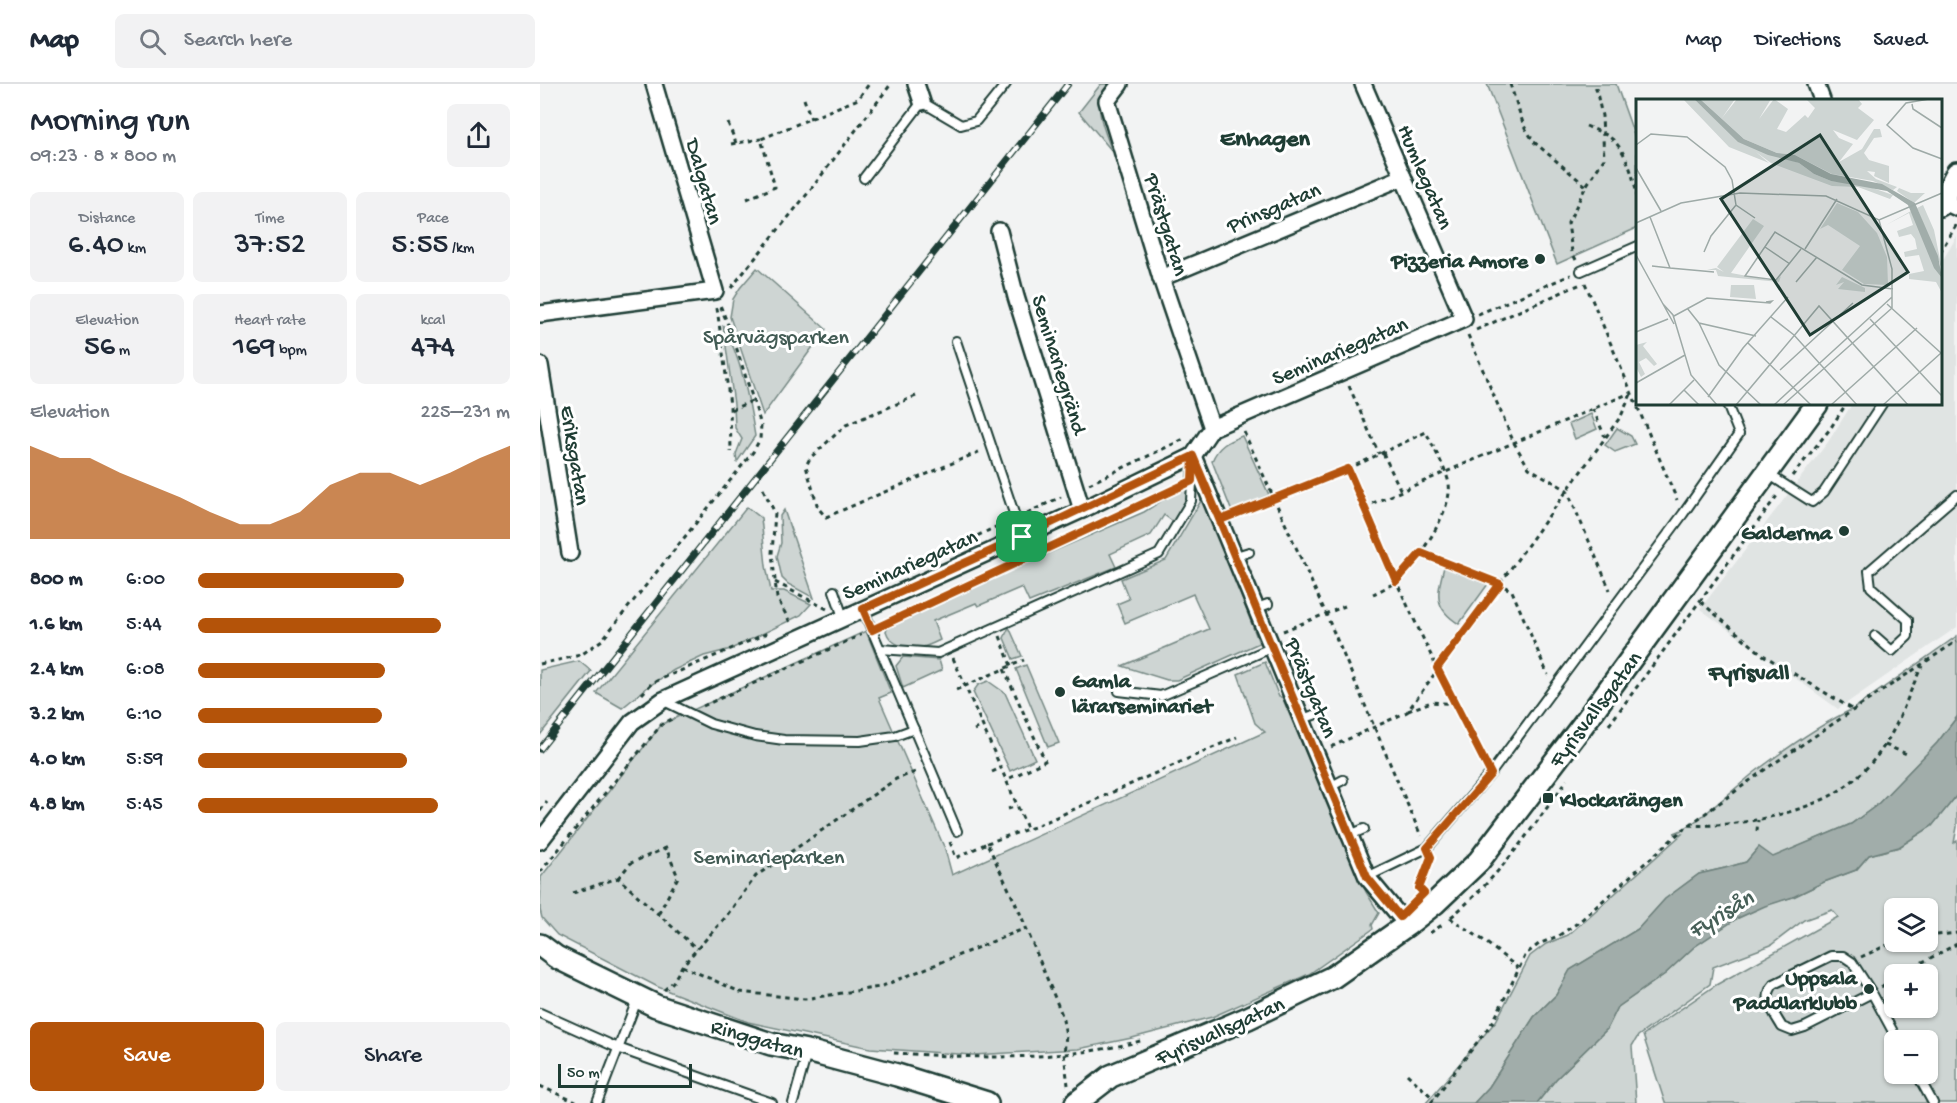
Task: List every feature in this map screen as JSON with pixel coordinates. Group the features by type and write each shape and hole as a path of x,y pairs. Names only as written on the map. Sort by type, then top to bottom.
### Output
{"street":[{"name":"Dalgatan","path":"654,84 715,291"},
{"path":"916,84 922,102"},
{"name":"Prästgatan","path":"1120,84 1107,101 1161,278 1212,428"},
{"name":"Humlegatan","path":"1363,84 1466,327"},
{"path":"1816,84 1822,99"},
{"path":"1945,204 1957,173"},
{"name":"Prinsgatan","path":"1161,278 1402,177"},
{"name":"Seminariegränd","path":"999,231 1016,297 1082,510"},
{"path":"540,314 715,291"},
{"name":"Seminariegatan","path":"540,841 632,722 663,700 1082,510 1193,456 1212,428 1466,327"},
{"name":"Eriksgatan","path":"540,365 570,553"},
{"name":"Fyrisvallsgatan","path":"1078,1101 1112,1076 1248,1018 1333,977 1435,903 1479,861 1582,726 1816,405"},
{"name":"Prästgatan","path":"1193,456 1220,520 1242,554 1263,606 1271,642 1287,666 1308,717 1317,754 1336,783 1357,832 1367,877 1407,925"},
{"name":"Ringgatan","path":"540,945 556,957 638,998 771,1044 897,1075 987,1103"}],"lane":[{"path":"864,178 922,102 961,125 976,121 1006,84"},
{"path":"1581,271 1636,247"},
{"path":"956,341 1022,537"},
{"path":"1367,877 1427,848 1491,774 1683,514 1739,434 1726,405"},
{"path":"1767,473 1812,502 1824,492 1881,405"},
{"path":"880,649 938,653 1160,554 1191,501 1193,456"},
{"path":"1875,636 1892,651 1908,636 1908,620 1871,587 1869,571 1957,495"},
{"path":"834,591 843,617"},
{"path":"863,609 956,828"},
{"path":"1119,691 1161,696 1271,642"},
{"path":"663,700 711,724 755,736 784,740 860,741 895,736 914,729"},
{"path":"1872,993 1805,1027 1792,1031 1782,1027 1767,999 1768,990 1774,984 1831,956 1843,956 1852,962 1872,993 1893,1030"},
{"path":"597,1103 638,998"},
{"path":"540,1013 618,1047 772,1103"},
{"path":"793,1103 807,1052"},
{"path":"1923,1084 1933,1103"}],"path":[{"path":"730,144 761,139 858,99 869,84"},
{"path":"715,291 729,291 808,193 891,84"},
{"path":"1510,84 1524,126 1534,142 1586,186"},
{"path":"1595,84 1602,116 1604,159 1586,186 1568,224 1572,252 1581,271 1466,327 1514,443 1529,468 1568,490 1616,604"},
{"path":"804,99 811,118"},
{"path":"728,123 736,143"},
{"path":"1586,126 1612,139 1623,156 1636,192"},
{"path":"747,199 775,188 761,139"},
{"path":"1942,250 1957,224"},
{"path":"1585,283 1636,402"},
{"path":"540,664 581,655 602,640 753,452 760,439 761,425 754,399 715,291"},
{"path":"715,291 730,410 731,452"},
{"path":"1348,385 1401,491"},
{"path":"1364,507 1632,392"},
{"path":"1407,712 1621,416 1632,392"},
{"path":"916,396 846,425 810,458 806,466 818,508 826,517 991,446"},
{"path":"730,410 754,399"},
{"path":"1637,405 1683,514"},
{"path":"1593,409 1605,437"},
{"path":"1244,431 1431,857 1419,888 1450,918 1483,940 1518,968"},
{"path":"1220,520 1348,469 1426,432 1449,484 1446,502 1436,530 1421,553 1396,581 1373,594"},
{"path":"1348,469 1396,581 1491,774"},
{"path":"540,872 662,724 872,630 1192,481"},
{"path":"763,489 775,513 772,553 777,598 799,638"},
{"path":"1421,553 1500,584 1512,591 1554,689"},
{"path":"775,582 843,617"},
{"path":"1683,587 1763,655 1853,709"},
{"path":"1271,642 1345,606"},
{"path":"997,627 1011,666"},
{"path":"1407,1074 1432,1101 1494,1020 1526,954 1539,944 1558,936 1579,922 1689,825 1767,768 1957,641"},
{"path":"949,648 1027,829"},
{"path":"956,690 1024,660"},
{"path":"1689,825 1736,824 1758,820 1831,796 1863,771 1885,745 1901,717 1913,684 1923,665"},
{"path":"1004,669 1045,760 1006,780"},
{"path":"1317,754 1431,702 1456,704"},
{"path":"974,730 983,726"},
{"path":"956,828 948,836 956,858 1237,737"},
{"path":"1885,745 1906,753"},
{"path":"661,993 673,982 682,966 730,912 756,876 896,779 930,767"},
{"path":"992,772 1001,768"},
{"path":"1008,809 1017,806"},
{"path":"1757,831 1758,820"},
{"path":"987,843 1062,1015 1066,1035 1064,1054 1068,1084 1078,1101"},
{"path":"573,893 618,878 631,863 666,848 678,877 658,914"},
{"path":"618,878 697,949"},
{"path":"682,966 740,992 805,999 880,987 1026,928"},
{"path":"1938,935 1957,933"},
{"path":"1919,964 1957,944"},
{"path":"1852,962 1884,947"},
{"path":"893,1053 973,1058 1064,1054 1151,1038"},
{"path":"540,1086 578,1103"}],"shaded area":[{"path":"1957,236 1957,627 1838,709 1700,609 1828,442 1851,405 1942,405 1942,261"}],"green space":[{"path":"1101,84 1108,84 1100,100 1100,109 1112,151 1079,112"},
{"path":"1487,84 1616,84 1636,140 1636,228 1557,264"},
{"name":"Spårvägsparken","path":"757,268 826,329 763,415 730,317 733,299"},
{"path":"723,325 739,365 755,436 737,462 736,454 742,439 735,428"},
{"path":"1591,414 1597,429 1575,439 1569,424"},
{"path":"1617,428 1631,436 1635,444 1615,452 1605,445"},
{"path":"1242,436 1269,495 1232,512 1212,461 1217,451 1224,445"},
{"path":"1192,481 1175,523 1164,515 1151,535 1110,554 1116,567 1029,602 1022,587 978,606 976,603 933,621 940,640 926,646 917,648 903,646 894,642 886,631 892,621 1144,512"},
{"path":"1202,499 1209,511 1259,643 1177,680 1167,680 1122,666 1209,629 1193,594 1125,623 1117,604 1129,599 1121,579 1166,560"},
{"path":"747,507 761,518 771,591 784,591 811,604 801,615 731,649 704,656 674,670 649,686 622,708 596,693"},
{"path":"784,510 814,598 788,584 782,578 777,556 781,543 780,516"},
{"path":"1444,567 1488,584 1459,624 1445,612 1439,600"},
{"path":"1009,627 1022,656 1013,659 1004,638"},
{"name":"Seminarieparken","path":"866,631 891,693 879,698 945,849 952,875 1265,732 1255,723 1238,674 1265,662 1366,892 1379,913 1372,925 1373,929 1309,974 1212,1017 1132,1038 1078,1049 973,1055 870,1048 748,1022 658,987 557,935 542,918 540,910 541,877 662,724"},
{"path":"1957,636 1957,717 1937,743 1877,805 1851,824 1772,858 1759,847 1746,862 1699,874 1665,899 1638,929 1570,970 1556,995 1534,1017 1489,1087 1474,1103 1426,1103 1496,1021 1530,956 1546,944 1568,935 1682,834 1674,833 1703,816 1747,778 1790,746 1853,709"},
{"path":"903,657 939,660 942,670 903,688 896,666"},
{"path":"579,661 591,671 540,735 540,670"},
{"path":"1026,665 1059,743 1048,747 1016,669"},
{"path":"988,681 1005,693 1035,759 1010,771 973,692 978,685"},
{"path":"1957,795 1957,827 1954,843 1957,841 1957,1103 1665,1103 1643,1035 1716,985 1838,917 1832,910 1804,920 1771,945 1713,967 1710,984 1638,1036 1632,1046 1636,1103 1537,1103 1556,1079 1607,1029 1618,1007 1665,974 1694,947 1736,919 1765,905 1793,897 1856,870 1869,855 1899,847 1932,826"}],"water":[{"name":"Fyrisån","path":"1957,717 1957,795 1932,826 1899,847 1869,855 1856,870 1736,919 1694,947 1665,974 1618,1007 1607,1029 1556,1079 1537,1103 1474,1103 1489,1087 1534,1017 1556,995 1570,970 1638,929 1665,899 1699,874 1746,862 1759,847 1773,857 1851,824 1877,805 1937,743"}],"railway":[{"path":"540,749 1068,84"}],"place":[{"name":"Pizzeria Amore","path":"1540,259"},
{"name":"Galderma","path":"1844,531"},
{"name":"Gamla lärarseminariet","path":"1060,692"},
{"name":"Klockarängen","path":"1548,798"},
{"name":"Uppsala Paddlarklubb","path":"1869,989"}],"district":[{"name":"Enhagen","path":"1265,137"},
{"name":"Fyrisvall","path":"1749,671"}],"route":[{"path":"1022,537 863,609 872,630 1192,481 1193,456 1220,520 1348,469 1396,581 1421,553 1500,584 1437,668 1491,774 1427,848 1431,857 1419,888 1424,893 1400,917 1367,877 1193,456 1022,537"}]}
